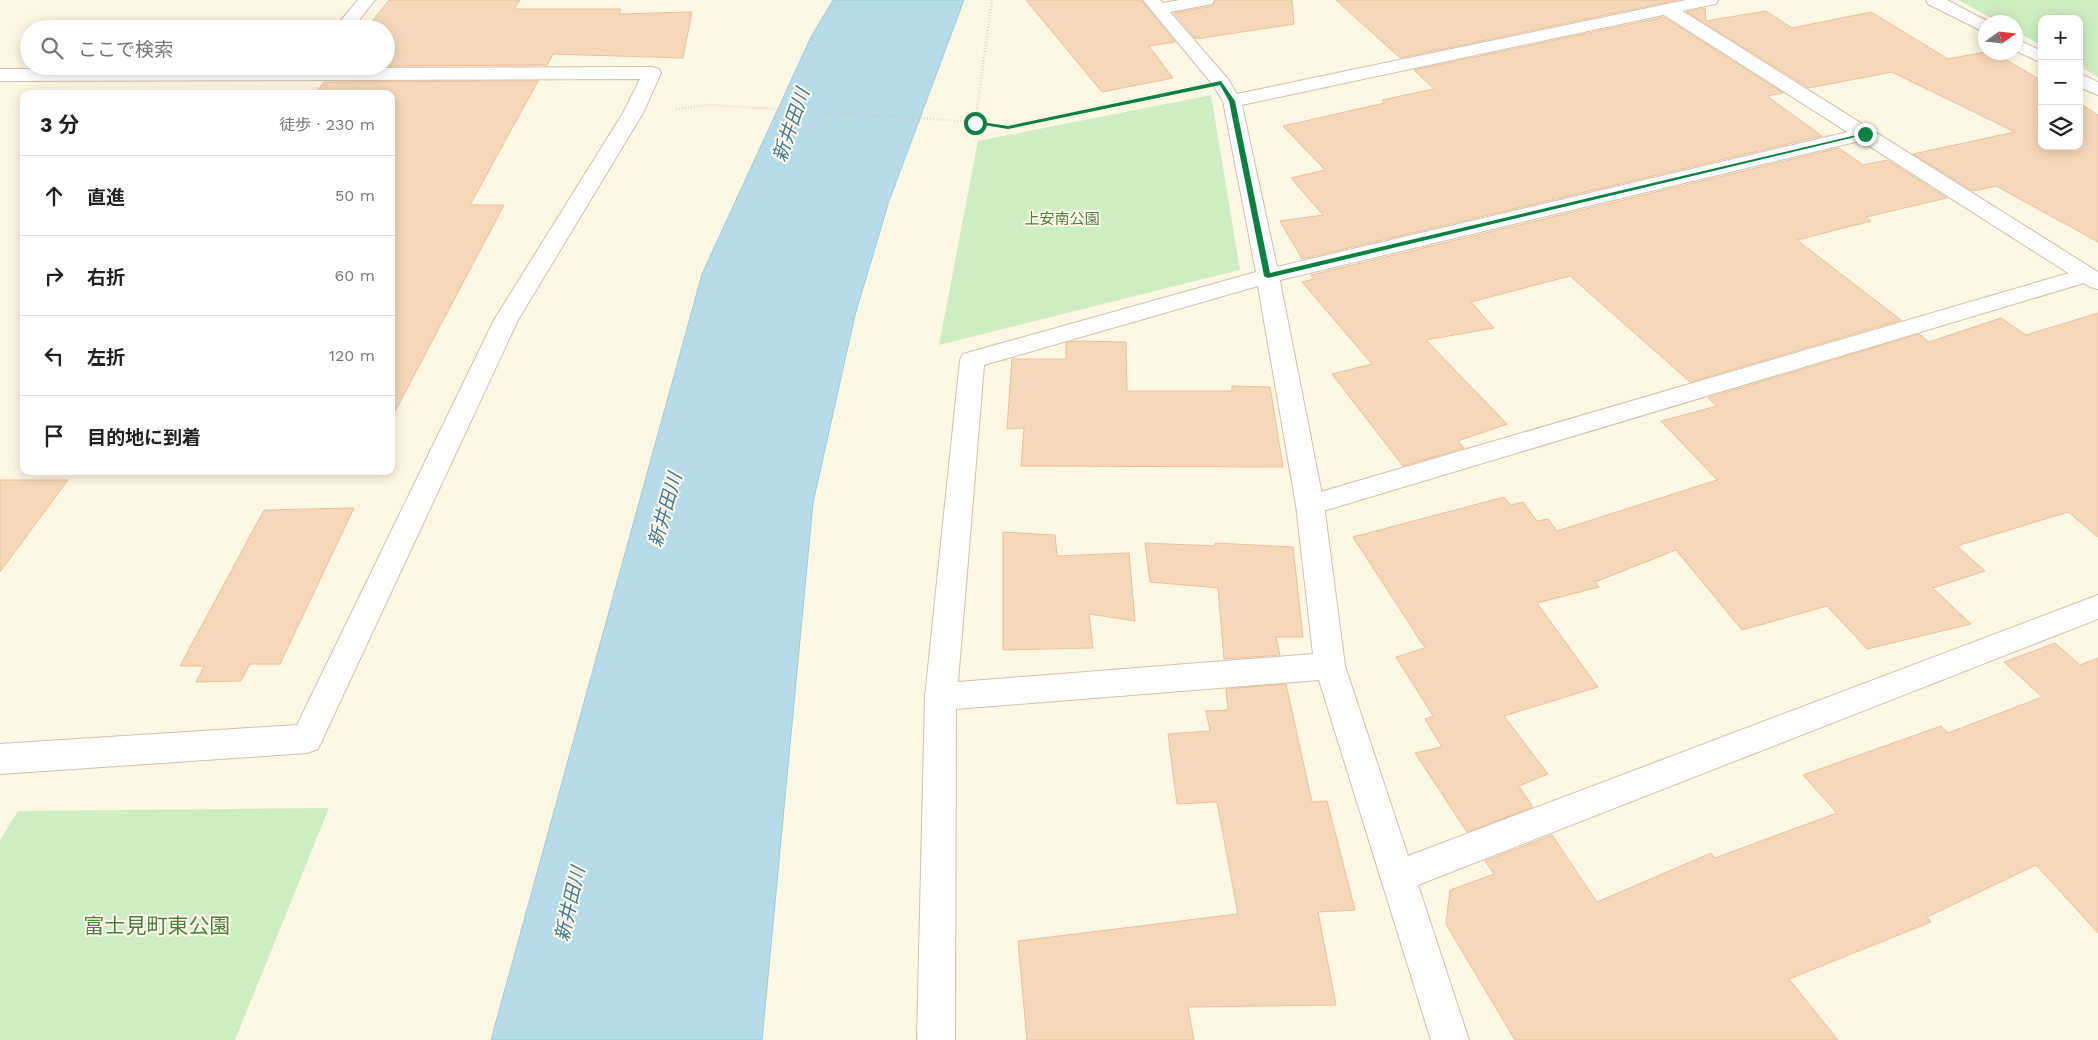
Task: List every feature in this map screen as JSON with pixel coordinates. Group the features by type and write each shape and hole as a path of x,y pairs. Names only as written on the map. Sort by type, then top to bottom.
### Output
{"street":[{"path":"350,20 367,0"},
{"path":"1155,5 1206,0"},
{"path":"1232,101 1710,0"},
{"path":"1934,0 1978,24"},
{"path":"1155,5 1221,83 1232,101 1268,276 1310,505 1330,666 1399,876 1450,1040"},
{"path":"1667,9 2092,278"},
{"path":"2023,48 2038,56"},
{"path":"1,760 307,739 506,320 633,113 652,73 395,71"},
{"path":"0,75 20,75"},
{"path":"2083,81 2098,89"},
{"path":"936,1040 941,697 972,360 1268,276 1865,134"},
{"path":"1310,505 2092,278"},
{"path":"1399,876 2098,607"},
{"path":"941,697 1330,666"}],"path":[{"path":"975,123 992,0"},
{"path":"710,105 963,121 1008,128 1221,83"}],"green space":[{"path":"1958,0 2098,0 2098,77 2083,68 2083,15 2038,15 2038,44 2023,35 2023,15 1986,15"},
{"name":"上安南公園","path":"1211,95 1240,270 939,345 978,141"},
{"name":"富士見町東公園","path":"329,808 235,1040 0,1040 0,840 18,811"}],"water":[{"name":"新井田川","path":"833,0 964,0 889,201 855,315 813,503 762,1040 491,1040 702,274 811,37"}],"building":[{"path":"389,0 520,0 514,9 621,9 619,14 692,12 683,58 553,54 547,65 395,66 395,20 373,20"},
{"path":"1026,0 1141,0 1175,42 1149,46 1173,78 1102,92"},
{"path":"1216,0 1292,0 1294,24 1196,39 1174,13 1212,6"},
{"path":"1336,0 1677,0 1400,58"},
{"path":"1705,8 1706,21 1766,11 1792,28 1871,12 1948,59 1978,53 1978,60 2007,60 2038,79 2038,150 2083,150 2083,106 2098,115 2098,242 1996,186 1973,191 1913,154 2015,132 1892,72 1809,88 1687,12"},
{"path":"1664,17 1783,93 1767,96 1822,136 1302,259 1280,221 1323,215 1291,178 1325,170 1283,126 1385,103 1382,100 1434,89 1414,70"},
{"path":"538,81 470,205 504,205 395,411 395,90 318,90 324,82"},
{"path":"1839,148 1863,165 1887,160 1947,198 1866,217 1871,221 1797,240 1901,320 1690,382 1570,276 1471,302 1494,328 1426,340 1507,424 1458,441 1464,448 1403,466 1332,374 1372,364 1302,282 1314,279 1311,275"},
{"path":"2098,313 2098,537 2068,512 1957,546 1985,571 1933,588 1971,624 1867,649 1827,606 1742,630 1676,550 1595,582 1599,587 1537,603 1598,687 1504,716 1548,774 1519,786 1533,807 1467,832 1415,753 1442,747 1425,719 1433,716 1396,657 1425,648 1353,537 1504,497 1511,505 1523,502 1537,521 1548,519 1557,531 1717,480 1661,421 1717,406 1708,398 1919,334 1929,342 2001,318 2026,335"},
{"path":"1074,341 1126,342 1127,391 1232,391 1232,386 1270,387 1283,467 1021,466 1024,428 1007,429 1012,359 1066,359 1066,343"},
{"path":"0,480 68,480 0,572"},
{"path":"354,508 280,664 250,664 241,681 196,682 204,666 180,666 264,510"},
{"path":"1003,532 1055,535 1057,556 1129,553 1135,621 1089,614 1093,648 1003,650"},
{"path":"1145,543 1215,546 1215,543 1293,547 1303,637 1276,637 1280,655 1224,659 1218,588 1150,582"},
{"path":"2055,643 2080,665 2098,658 2098,933 2036,865 1927,917 1931,922 1789,979 1838,1040 1515,1040 1446,924 1450,890 1494,874 1485,861 1552,835 1597,902 1711,853 1715,858 1837,813 1803,775 1941,726 1948,733 2042,697 2004,662"},
{"path":"1286,684 1312,802 1327,801 1355,910 1318,912 1336,1005 1188,1007 1194,1040 1027,1040 1018,941 1238,914 1217,802 1177,804 1168,734 1210,731 1206,711 1228,710 1226,689"}],"route":[{"path":"975,123 1008,128 1221,83 1232,101 1268,276 1865,134"}]}
